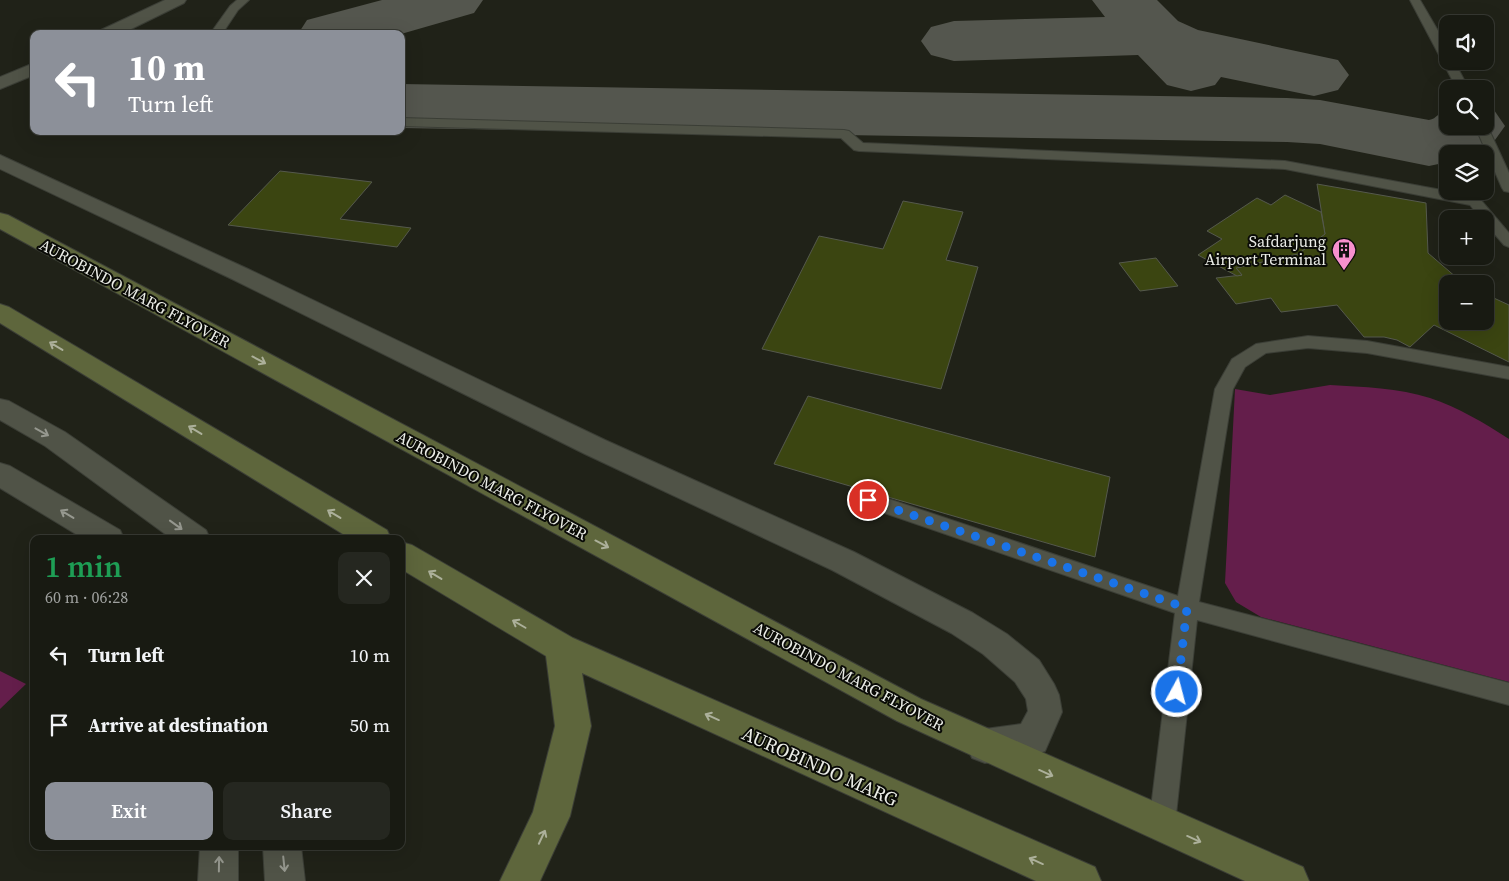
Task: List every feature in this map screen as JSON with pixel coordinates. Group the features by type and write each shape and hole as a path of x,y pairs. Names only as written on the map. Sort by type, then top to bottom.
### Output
{"main road":[{"name":"AUROBINDO MARG FLYOVER","path":"0,220 909,710 986,746"},
{"path":"0,312 369,535"},
{"path":"405,556 561,648 573,726 552,816 520,881"},
{"name":"AUROBINDO MARG","path":"561,648 1081,881"},
{"path":"986,746 1289,881"}],"street":[{"path":"116,30 178,0"},
{"path":"0,84 30,70"},
{"path":"0,161 240,274 595,447 843,561 962,623 995,644 1027,671 1042,695 1045,712 1032,739 986,746"},
{"path":"0,408 55,438 189,535"},
{"path":"0,474 102,535"},
{"path":"218,881 219,850"},
{"path":"282,850 285,881"}],"lane":[{"path":"219,30 234,8 244,0"},
{"path":"1415,0 1439,44"},
{"path":"405,122 844,134 859,147 1285,165 1447,195 1475,202 1509,242"},
{"path":"1485,135 1509,188"},
{"path":"1162,824 1187,608 1224,389 1238,363 1262,348 1308,342 1367,348 1509,373"},
{"path":"868,500 1187,608 1509,694"}],"shaded area":[{"path":"1330,385 1393,390 1430,398 1461,411 1509,439 1509,682 1261,617 1236,602 1225,583 1235,389 1270,395"},
{"path":"0,671 26,684 0,709"}],"building":[{"path":"280,171 372,182 340,219 411,228 397,247 228,225"},
{"name":"Safdarjung Airport Terminal","path":"1317,184 1426,203 1428,253 1439,262 1439,265 1442,265 1454,275 1439,275 1439,327 1434,325 1410,347 1397,340 1384,337 1364,337 1337,305 1281,312 1271,298 1236,304 1216,278 1242,275 1236,268 1298,254 1325,234"},
{"path":"1285,195 1321,212 1325,234 1298,254 1236,268 1242,275 1237,276 1198,255 1222,239 1207,231 1257,198 1271,205"},
{"path":"903,201 963,212 946,260 978,267 941,389 762,349 819,236 883,249"},
{"path":"1156,258 1178,286 1140,291 1119,263"},
{"name":"Safdarjung Airport Terminal","path":"1494,298 1509,305 1509,362 1444,330 1494,330"},
{"path":"808,396 1110,477 1095,557 774,464"}],"taxiway":[{"path":"344,30 452,0"},
{"path":"1123,0 1155,35"},
{"path":"954,41 1155,35"},
{"path":"1155,35 1175,44 1227,58 1314,75"},
{"path":"1155,35 1191,70"},
{"path":"405,106 1287,120 1320,122 1429,143 1458,138 1460,135"}],"place":[{"name":"Safdarjung Airport Terminal","path":"1344,271"}],"route":[{"path":"868,500 1187,608 1177,692"}]}
